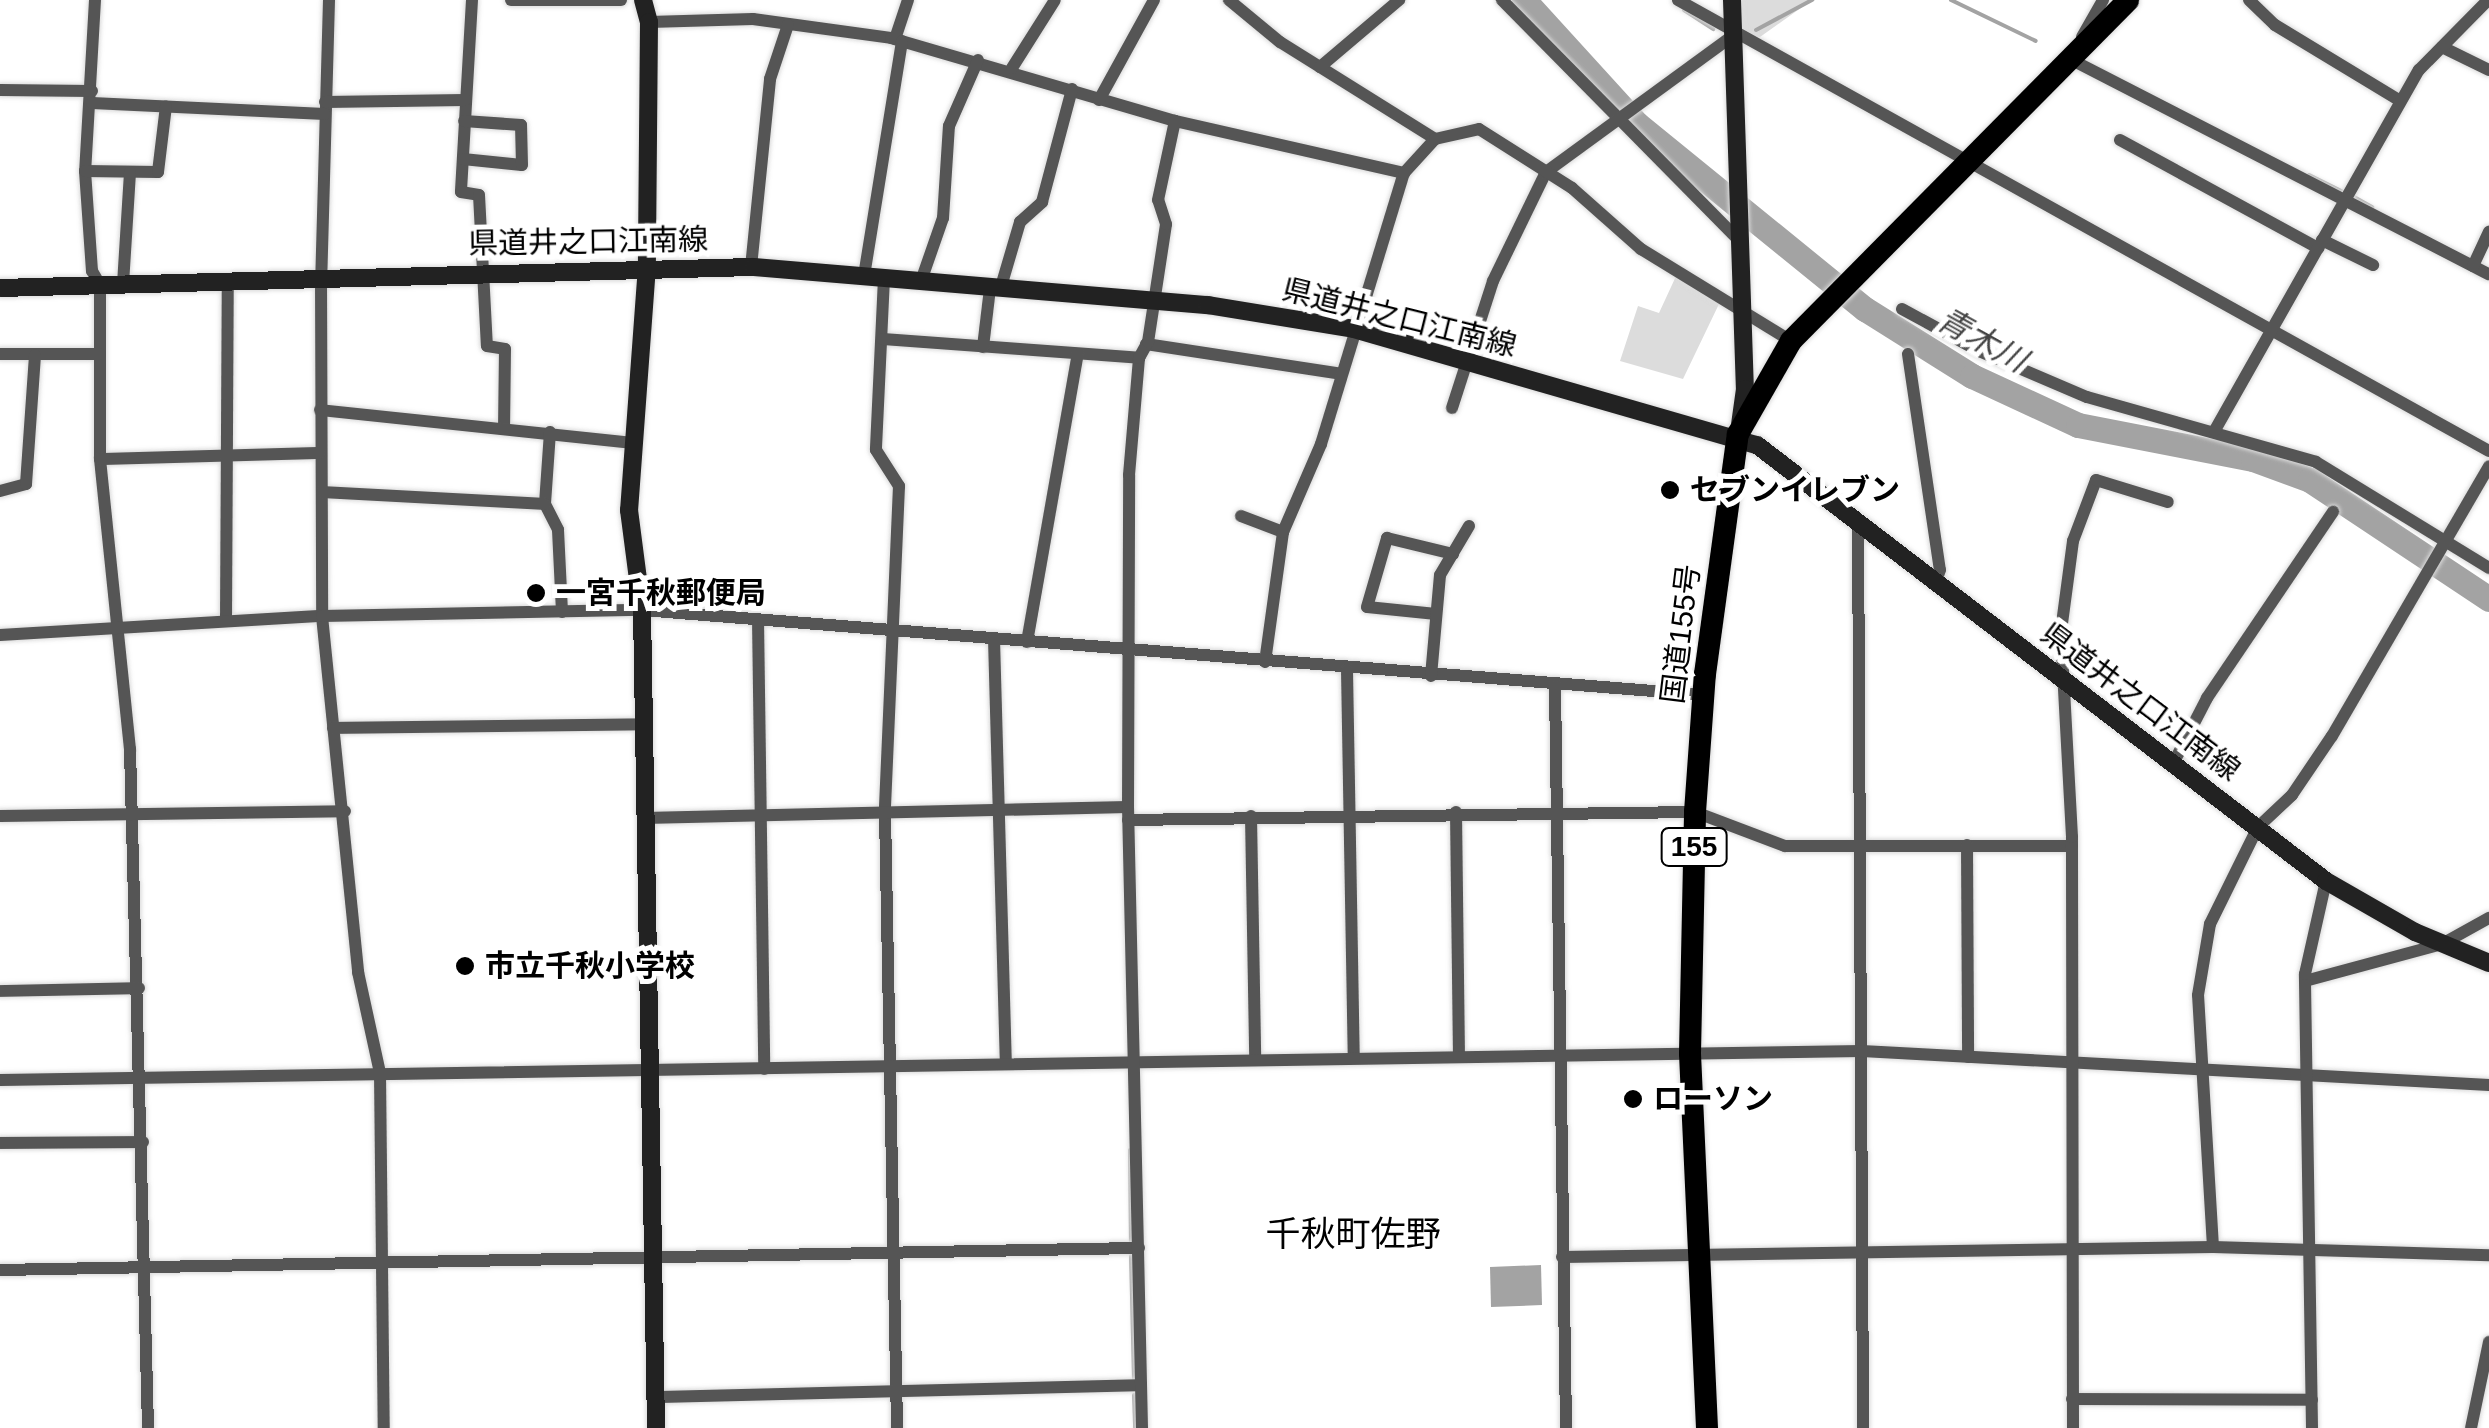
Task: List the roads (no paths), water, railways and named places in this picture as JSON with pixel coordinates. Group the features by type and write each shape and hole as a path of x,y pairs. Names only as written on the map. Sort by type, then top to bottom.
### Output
{"highway":[{"name":"国道155号","path":"1707,1428 1690,1053 1694,812 1702,695 1738,434 1756,392 1792,341 2128,0"}],"main road":[{"path":"643,0 650,22 647,266 629,510 642,610 646,1070 656,1428"},
{"path":"1732,0 1740,188 1739,310 1745,389 1738,434"},
{"name":"県道井之口江南線","path":"0,288 647,266 751,267 1154,302 1354,329 1738,434 2060,675 2326,881 2487,967"}],"street":[{"path":"95,0 92,97 84,171 92,271 100,286 100,459 133,814 148,1428"},
{"path":"329,0 321,278 322,616 345,811 358,972 380,1073 384,1428"},
{"path":"472,0 462,192 478,196 487,346 505,349 504,426"},
{"path":"511,0 621,0"},
{"path":"864,276 898,40 908,0"},
{"path":"1012,68 1055,0"},
{"path":"1099,100 1154,0"},
{"path":"1228,0 1320,67 1435,139"},
{"path":"1320,67 1399,0"},
{"path":"1502,0 1616,122 1739,236"},
{"path":"1678,0 1968,165 2274,329 2489,451"},
{"path":"2102,0 2068,62 2489,274"},
{"path":"2249,0 2276,25 2400,100"},
{"path":"2215,430 2400,100 2442,46 2488,0"},
{"path":"650,22 752,19 898,40 1012,68 1099,100 1175,120 1404,173"},
{"path":"751,267 770,79 788,25"},
{"path":"1452,408 1492,281 1546,172 1733,30"},
{"path":"2442,46 2489,70"},
{"path":"920,280 943,218 949,126 978,60"},
{"path":"984,347 995,289 1020,222 1042,202 1072,89"},
{"path":"0,90 166,106 325,108 465,100"},
{"path":"84,171 158,172 162,166 166,106"},
{"path":"1142,1428 1126,650 1138,358 1146,344 1154,302 1166,224 1158,200 1175,120"},
{"path":"463,160 522,165 521,125 464,121"},
{"path":"1265,662 1283,532 1322,444 1404,173 1435,139 1478,130 1546,172 1641,249 1792,341"},
{"path":"2120,140 2320,244 2372,265"},
{"path":"124,284 130,172"},
{"path":"2473,266 2489,231"},
{"path":"884,278 876,450 899,486 898,630 885,813 897,1428"},
{"path":"226,621 228,280"},
{"path":"1902,308 1979,351 2087,397 2215,430 2316,462 2447,538 2489,568"},
{"path":"883,339 1138,358"},
{"path":"1146,344 1341,374"},
{"path":"0,354 100,354"},
{"path":"1027,642 1078,354"},
{"path":"1908,354 1940,570 1936,582"},
{"path":"1,492 26,484 35,355"},
{"path":"320,410 504,426 634,443"},
{"path":"550,432 545,504 558,530 562,612"},
{"path":"100,459 320,453"},
{"path":"2213,1248 2198,995 2210,924 2258,827 2292,795 2332,736 2489,466"},
{"path":"2073,1428 2072,846 2060,675 2073,542 2096,480 2168,502"},
{"path":"323,492 545,504"},
{"path":"2174,762 2207,698 2333,512"},
{"path":"1241,516 1283,532"},
{"path":"1858,522 1863,1428"},
{"path":"1431,676 1440,575 1469,526"},
{"path":"1436,614 1367,608 1387,538 1453,554"},
{"path":"0,635 118,625 322,616 642,610 1347,670 1702,695"},
{"path":"758,619 764,817 764,1069"},
{"path":"994,639 1006,1063"},
{"path":"1347,670 1354,1055"},
{"path":"1555,686 1566,1428"},
{"path":"333,728 642,724"},
{"path":"0,816 345,811"},
{"path":"644,818 999,811 1251,816 1694,812 1785,846 2072,846"},
{"path":"1456,812 1460,1054"},
{"path":"1251,816 1255,1056"},
{"path":"1966,845 1968,1057"},
{"path":"2312,1428 2312,1077 2305,982 2326,881"},
{"path":"2305,982 2442,944 2489,918"},
{"path":"0,991 139,988"},
{"path":"0,1080 1134,1062 1255,1056 1862,1051 2489,1085"},
{"path":"0,1143 143,1142"},
{"path":"0,1270 894,1256 1139,1248"},
{"path":"1562,1257 2213,1248 2489,1255"},
{"path":"2471,1428 2489,1342"},
{"path":"656,1397 1141,1385"},
{"path":"2072,1399 2312,1400"}],"waterway":[{"name":"青木川","path":"1524,0 1637,124 1865,309 1972,376 2078,425 2253,459 2310,480 2489,599"},
{"path":"1756,30 1812,0"},
{"path":"1951,0 2036,41"},
{"path":"1684,10 1713,29"},
{"path":"2309,175 2345,193"},
{"path":"2354,197 2372,207"},
{"path":"1130,1150 1131,1242"},
{"path":"1131,1256 1134,1379"},
{"path":"1134,1395 1135,1428"}],"place":[{"name":"セブンイレブン","path":"1670,490"},
{"name":"一宮千秋郵便局","path":"536,593"},
{"name":"市立千秋小学校","path":"465,966"},
{"name":"ローソン","path":"1633,1099"}],"district":[{"name":"千秋町佐野","path":"1353,1234"}]}
